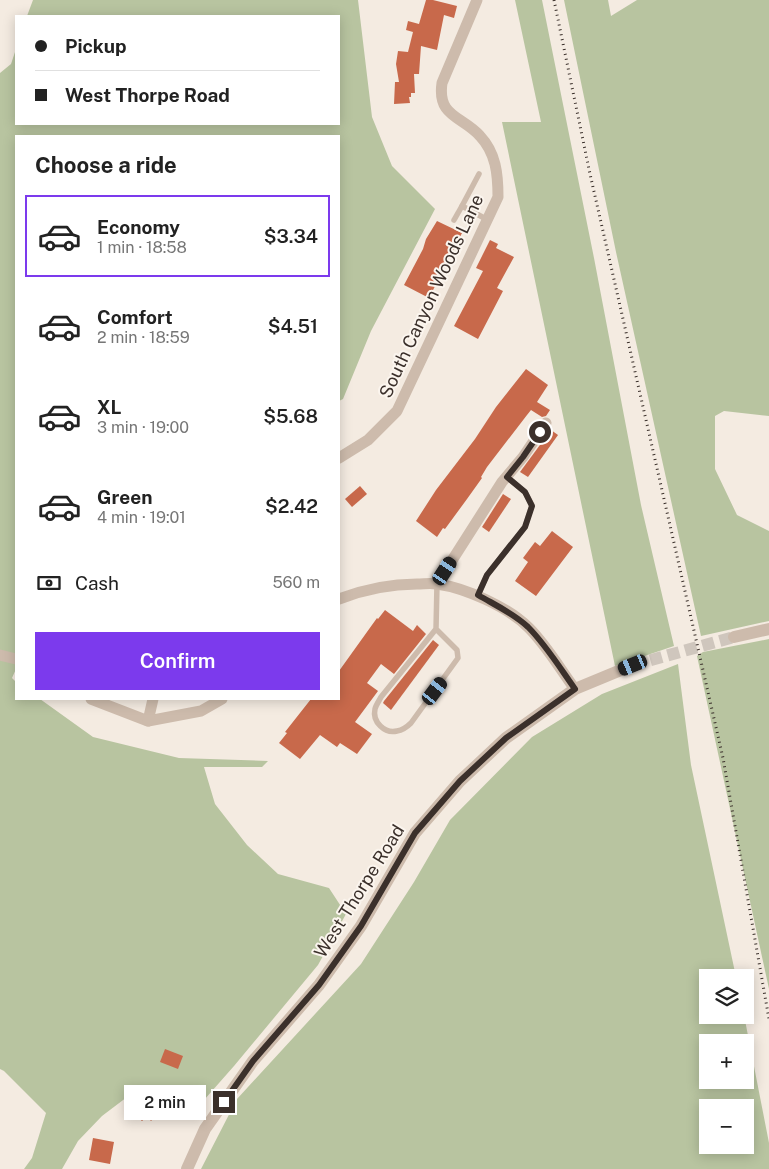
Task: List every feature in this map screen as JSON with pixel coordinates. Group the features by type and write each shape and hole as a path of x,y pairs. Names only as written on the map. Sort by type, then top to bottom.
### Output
{"street":[{"name":"South Canyon Woods Lane","path":"340,457 368,440 397,411 498,197 495,160 479,135 451,114 442,103 440,94 442,83 477,0"},
{"path":"437,584 507,477 546,423"},
{"path":"340,599 380,586 437,584 478,595 506,610 528,627 544,645 575,689"},
{"path":"734,637 769,629"},
{"path":"0,655 15,659"},
{"name":"West Thorpe Road","path":"187,1169 205,1129 253,1061 319,985 361,926 415,833 460,781 506,738 575,689 633,665"},
{"path":"94,700 148,721 201,711 220,700"},
{"path":"148,721 153,700"}],"lane":[{"path":"454,220 479,174"},
{"path":"462,206 486,219"},
{"path":"478,595 487,575 525,527 532,506 525,492 507,477"},
{"path":"436,629 457,650 458,658 411,723 397,732 382,728 376,720 374,710 381,698 436,629 437,584"}],"green space":[{"path":"33,0 358,0 372,117 392,166 435,209 371,331 343,399 340,400 340,135 15,135 15,671 12,678 15,681 15,700 41,700 93,737 179,758 268,761 262,767 204,767 215,804 247,845 278,874 329,888 346,914 318,965 197,1108 135,1091 102,1116 78,1141 62,1169 24,1169 32,1158 46,1113 0,1069 0,73 11,64 15,52 15,125 340,125 340,15 27,15"},
{"path":"515,0 542,0 641,505 674,646 615,666 502,122 541,122"},
{"path":"564,0 608,0 611,16 637,0 769,0 769,416 724,411 715,416 715,469 737,515 769,531 769,621 701,636 616,252"},
{"path":"769,639 769,989 697,656 703,652"},
{"path":"678,664 691,765 734,969 699,969 699,1024 746,1024 748,1034 699,1034 699,1089 754,1089 754,1066 769,1143 769,1169 201,1169 237,1099 361,964 414,882 450,820 532,737 602,694"}],"building":[{"path":"426,0 457,6 454,18 444,15 437,50 421,46 419,74 414,74 415,93 411,93 411,97 409,97 410,103 394,104 395,82 399,82 396,64 398,51 408,52 413,32 406,30 408,21 419,24"},
{"path":"437,221 462,233 429,298 404,285 423,249 426,239"},
{"path":"490,240 498,244 496,248 514,257 497,288 503,291 478,339 454,326 483,271 476,268"},
{"path":"526,369 548,385 537,402 550,410 546,416 542,417 531,410 487,467 482,478 445,529 443,528 437,537 416,521 496,407"},
{"path":"551,430 558,435 528,477 520,472"},
{"path":"360,486 367,494 352,507 345,499"},
{"path":"503,494 511,499 489,532 482,527"},
{"path":"552,531 573,547 536,596 515,581 528,562 523,558 535,542 540,546"},
{"path":"385,610 413,631 417,625 426,634 394,674 381,664 367,683 378,691 355,722 372,734 357,754 340,743 337,747 320,735 300,759 279,743 287,733 285,732 310,700 340,700 340,670"},
{"path":"433,640 439,645 391,710 383,703 384,701"},
{"path":"165,1049 183,1056 178,1069 160,1062"},
{"path":"139,1092 160,1111 151,1121 147,1116 142,1121 126,1106"},
{"path":"93,1138 114,1142 110,1164 89,1160"}],"tunnel":[{"path":"633,665 734,637"}],"railway":[{"path":"554,0 590,174 723,758 769,1019"}],"route":[{"path":"224,1102 253,1061 319,985 361,926 415,833 460,781 506,738 575,689 544,645 528,627 506,610 478,595 487,575 525,527 532,506 525,492 507,477 540,432"}]}
